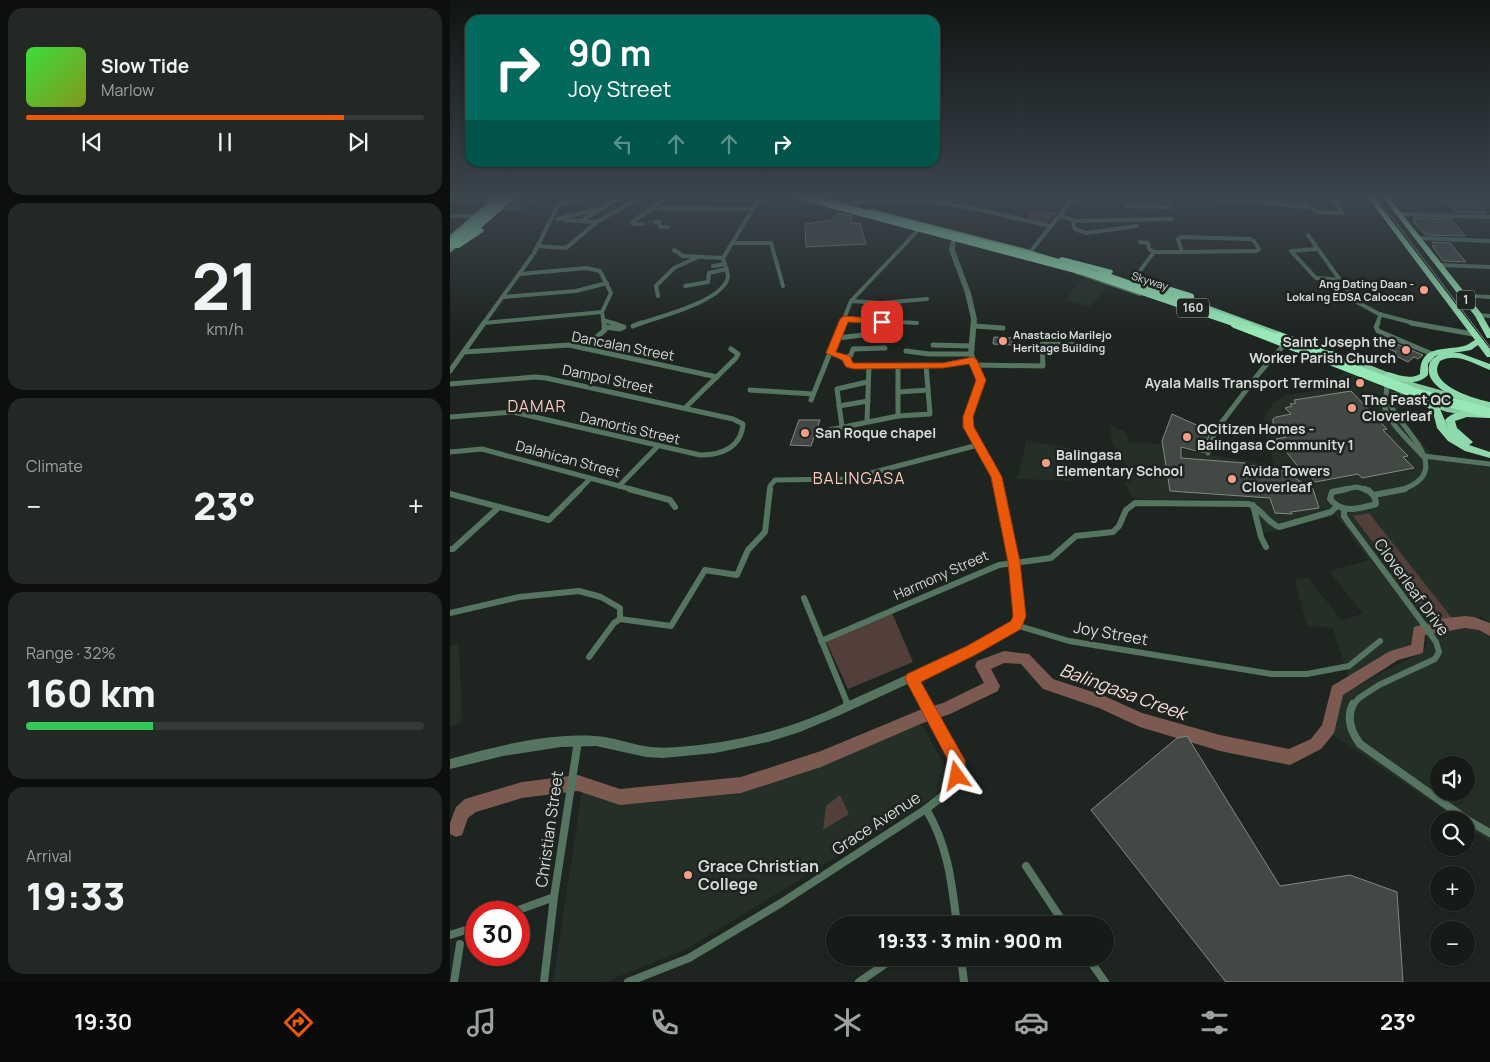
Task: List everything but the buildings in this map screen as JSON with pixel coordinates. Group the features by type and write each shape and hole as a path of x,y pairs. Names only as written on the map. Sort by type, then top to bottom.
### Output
{"highway":[{"name":"Skyway","path":"981,241 1026,252 1195,308 1337,361 1415,393 1490,414"},
{"name":"Skyway","path":"983,241 1026,252 1196,305 1418,389 1448,398 1490,406"},
{"name":"1","path":"1403,241 1476,338"},
{"name":"1","path":"1420,241 1478,315 1490,336"},
{"path":"1026,252 1093,279 1210,316 1254,333"},
{"path":"1026,252 1050,255 1190,297 1242,316"},
{"path":"1388,375 1406,379 1420,378 1424,375 1425,362 1432,354 1444,350 1468,348 1476,338 1490,355"},
{"path":"1490,367 1475,360 1459,356 1442,357 1434,363 1434,372 1442,385 1476,403 1490,406"},
{"path":"1419,398 1437,411 1442,428 1452,439 1468,449 1490,455"},
{"path":"1490,414 1477,413 1450,420 1451,427 1467,441 1490,449"}],"main road":[{"name":"160","path":"969,241 1052,262 1257,330 1371,376 1419,398"},
{"name":"160","path":"981,241 1132,282 1225,313 1422,388 1476,403"},
{"path":"1225,313 1242,316 1270,330"},
{"name":"160","path":"1371,376 1404,393 1455,411 1477,413"},
{"path":"1419,398 1477,413"}],"street":[{"path":"450,371 520,274 541,241"},
{"path":"538,246 566,248 577,241"},
{"path":"634,326 710,298 720,291 726,283 728,276 724,258 736,241"},
{"path":"811,400 852,301 908,241"},
{"path":"450,764 518,748 578,741 597,741 648,752 681,751 738,743 800,727 912,679 972,650 1016,625 1019,616 1014,562 1002,510 1000,490 996,477 969,427 968,417 981,380 972,356 975,326 968,292 952,250 953,241"},
{"path":"1026,252 1036,241"},
{"path":"1179,241 1182,253"},
{"path":"1140,242 1148,243 1149,249 1154,252 1182,253 1256,251 1259,249 1254,241"},
{"path":"1311,241 1355,301 1365,309 1476,338"},
{"path":"734,244 772,244 783,286"},
{"path":"1316,249 1291,251 1316,278 1340,280"},
{"path":"674,250 682,256 724,258"},
{"path":"1132,282 1154,252"},
{"path":"658,296 656,286 670,272 678,265 698,257"},
{"path":"1052,262 1093,279 1254,333 1312,356 1331,360"},
{"path":"1439,265 1490,267"},
{"path":"713,266 726,267"},
{"path":"685,286 708,282 709,273 726,267"},
{"path":"520,274 592,268 600,271 611,293 602,312 605,330 583,348"},
{"path":"503,297 576,291 607,284"},
{"path":"1463,296 1490,297"},
{"path":"852,301 881,303 927,298"},
{"path":"484,323 602,312"},
{"path":"1381,314 1376,327 1378,331 1432,354"},
{"path":"1478,315 1490,316"},
{"path":"844,319 917,323"},
{"path":"604,320 624,327 620,329 604,326"},
{"path":"975,326 1003,328"},
{"path":"838,338 879,333"},
{"path":"906,351 972,356 1042,366 1042,344 1085,345 1090,346 1092,350"},
{"name":"Dancalan Street","path":"464,352 548,345 583,348 717,377"},
{"path":"933,345 972,356"},
{"path":"1208,453 1215,431 1260,372 1284,345"},
{"path":"846,358 851,355 853,349 885,348"},
{"path":"686,408 736,358 738,354 732,349"},
{"path":"831,353 846,358 852,366 943,366 972,356"},
{"path":"867,422 869,365"},
{"path":"898,365 898,416"},
{"path":"829,430 898,416 930,414 926,365"},
{"name":"Dampol Street","path":"450,384 535,377 546,378 739,421 743,424 744,430 740,438"},
{"path":"842,427 838,388 867,382"},
{"path":"1386,385 1388,390 1384,404 1391,420 1423,456 1490,464"},
{"path":"750,390 814,394"},
{"path":"898,392 928,390"},
{"path":"1374,495 1403,490 1415,485 1420,481 1425,470 1423,450 1397,419 1390,404 1392,395 1404,393"},
{"path":"839,406 868,401"},
{"name":"Damortis Street","path":"450,417 513,412 708,456 729,450 740,438"},
{"path":"620,619 671,626 705,570 737,575 748,550 765,532 770,486 775,480 848,479 978,445"},
{"path":"619,486 658,446"},
{"name":"Dalahican Street","path":"450,452 482,449 589,480 670,500 675,507"},
{"path":"450,494 549,520 589,480"},
{"path":"1362,488 1374,495 1376,504 1344,510 1336,507 1329,496 1337,490 1362,488"},
{"name":"Harmony Street","path":"822,642 988,569 1014,562 1051,558 1076,536 1113,532 1119,526 1126,510 1135,503 1233,502 1253,505"},
{"path":"1253,505 1259,508 1266,520 1274,526 1280,527 1331,512 1336,507"},
{"path":"1253,505 1261,537 1266,547"},
{"path":"450,549 453,550 499,507"},
{"name":"Cloverleaf Drive","path":"1344,510 1344,516 1348,522 1422,622 1440,652 1434,659 1389,680 1359,698 1350,710 1352,732 1360,744 1490,834"},
{"path":"450,613 519,597 579,591 588,592 620,608 620,619 610,628 589,657"},
{"path":"804,598 848,706"},
{"name":"Joy Street","path":"1016,625 1069,641 1272,674 1307,674 1349,666 1380,641"},
{"name":"Grace Avenue","path":"628,982 689,958 781,903 926,810 950,790 957,776 957,760 912,679"},
{"name":"Christian Street","path":"544,982 554,897 578,741"},
{"path":"926,810 937,826 943,842 949,864 956,916"},
{"path":"1026,866 1059,916"},
{"path":"530,906 554,897"},
{"path":"450,935 465,930"},
{"path":"454,982 460,944"},
{"path":"859,982 882,966"},
{"path":"962,966 964,982"},
{"path":"1094,966 1105,982"}],"shaded area":[{"path":"1084,277 1109,284 1090,307 1065,300"},
{"path":"1345,371 1420,402 1419,406 1397,409 1407,426 1432,454 1490,463 1490,623 1478,614 1481,627 1490,634 1490,842 1475,832 1475,811 1445,811 1430,801 1475,801 1475,756 1430,756 1430,801 1332,734 1341,695 1425,650 1427,638 1418,627 1415,646 1349,680 1333,628 1307,626 1295,580 1308,577 1341,620 1363,614 1329,571 1369,560 1336,515 1262,534 1253,502 1192,499 1144,500 1132,497 1125,483 1129,476 1129,470 1112,444 1110,425 1124,431 1130,442 1154,443 1197,453 1274,465 1263,419 1273,403 1287,395 1326,389"},
{"name":"Balingasa Elementary School","path":"1026,440 1070,448 1072,481 1018,479"},
{"path":"1369,513 1452,618 1434,622 1353,516"},
{"path":"892,613 913,662 848,689 826,641"},
{"path":"459,643 462,722 450,727 450,646"},
{"name":"Grace Christian College","path":"918,719 944,764 947,777 934,797 687,949 605,982 553,982 582,791 625,801 740,788 823,762"},
{"path":"840,795 849,814 823,830 826,806"}],"waterway":[{"name":"Balingasa Creek","path":"456,829 462,813 471,805 522,790 578,783 620,797 741,785 821,759 922,716 945,709 993,686 982,666 1004,657 1024,658 1048,684 1102,702 1140,720 1220,743 1290,757 1316,744 1329,728 1337,691 1395,655 1418,649 1419,631 1446,624 1465,622 1482,625 1490,630"}],"tram line":[{"path":"1410,241 1490,347"}],"place":[{"name":"Ang Dating Daan - Lokal ng EDSA Caloocan","path":"1424,290"},
{"name":"Anastacio Marilejo Heritage Building","path":"1003,341"},
{"name":"Saint Joseph the Worker Parish Church","path":"1406,350"},
{"name":"Ayala Malls Transport Terminal","path":"1360,383"},
{"name":"The Feast QC Cloverleaf","path":"1352,408"},
{"name":"San Roque chapel","path":"805,433"},
{"name":"QCitizen Homes - Balingasa Community 1","path":"1187,437"},
{"name":"Balingasa Elementary School","path":"1046,463"},
{"name":"Avida Towers Cloverleaf","path":"1232,479"},
{"name":"Grace Christian College","path":"688,875"}],"district":[{"name":"DAMAR","path":"537,406"},
{"name":"BALINGASA","path":"859,478"}],"route":[{"path":"882,322 844,319 831,353 846,358 849,365 852,366 943,366 973,360 981,380 968,417 969,427 996,477 1000,490 1006,533 1014,562 1019,616 1016,625 972,650 912,679 957,760 957,776"}]}
